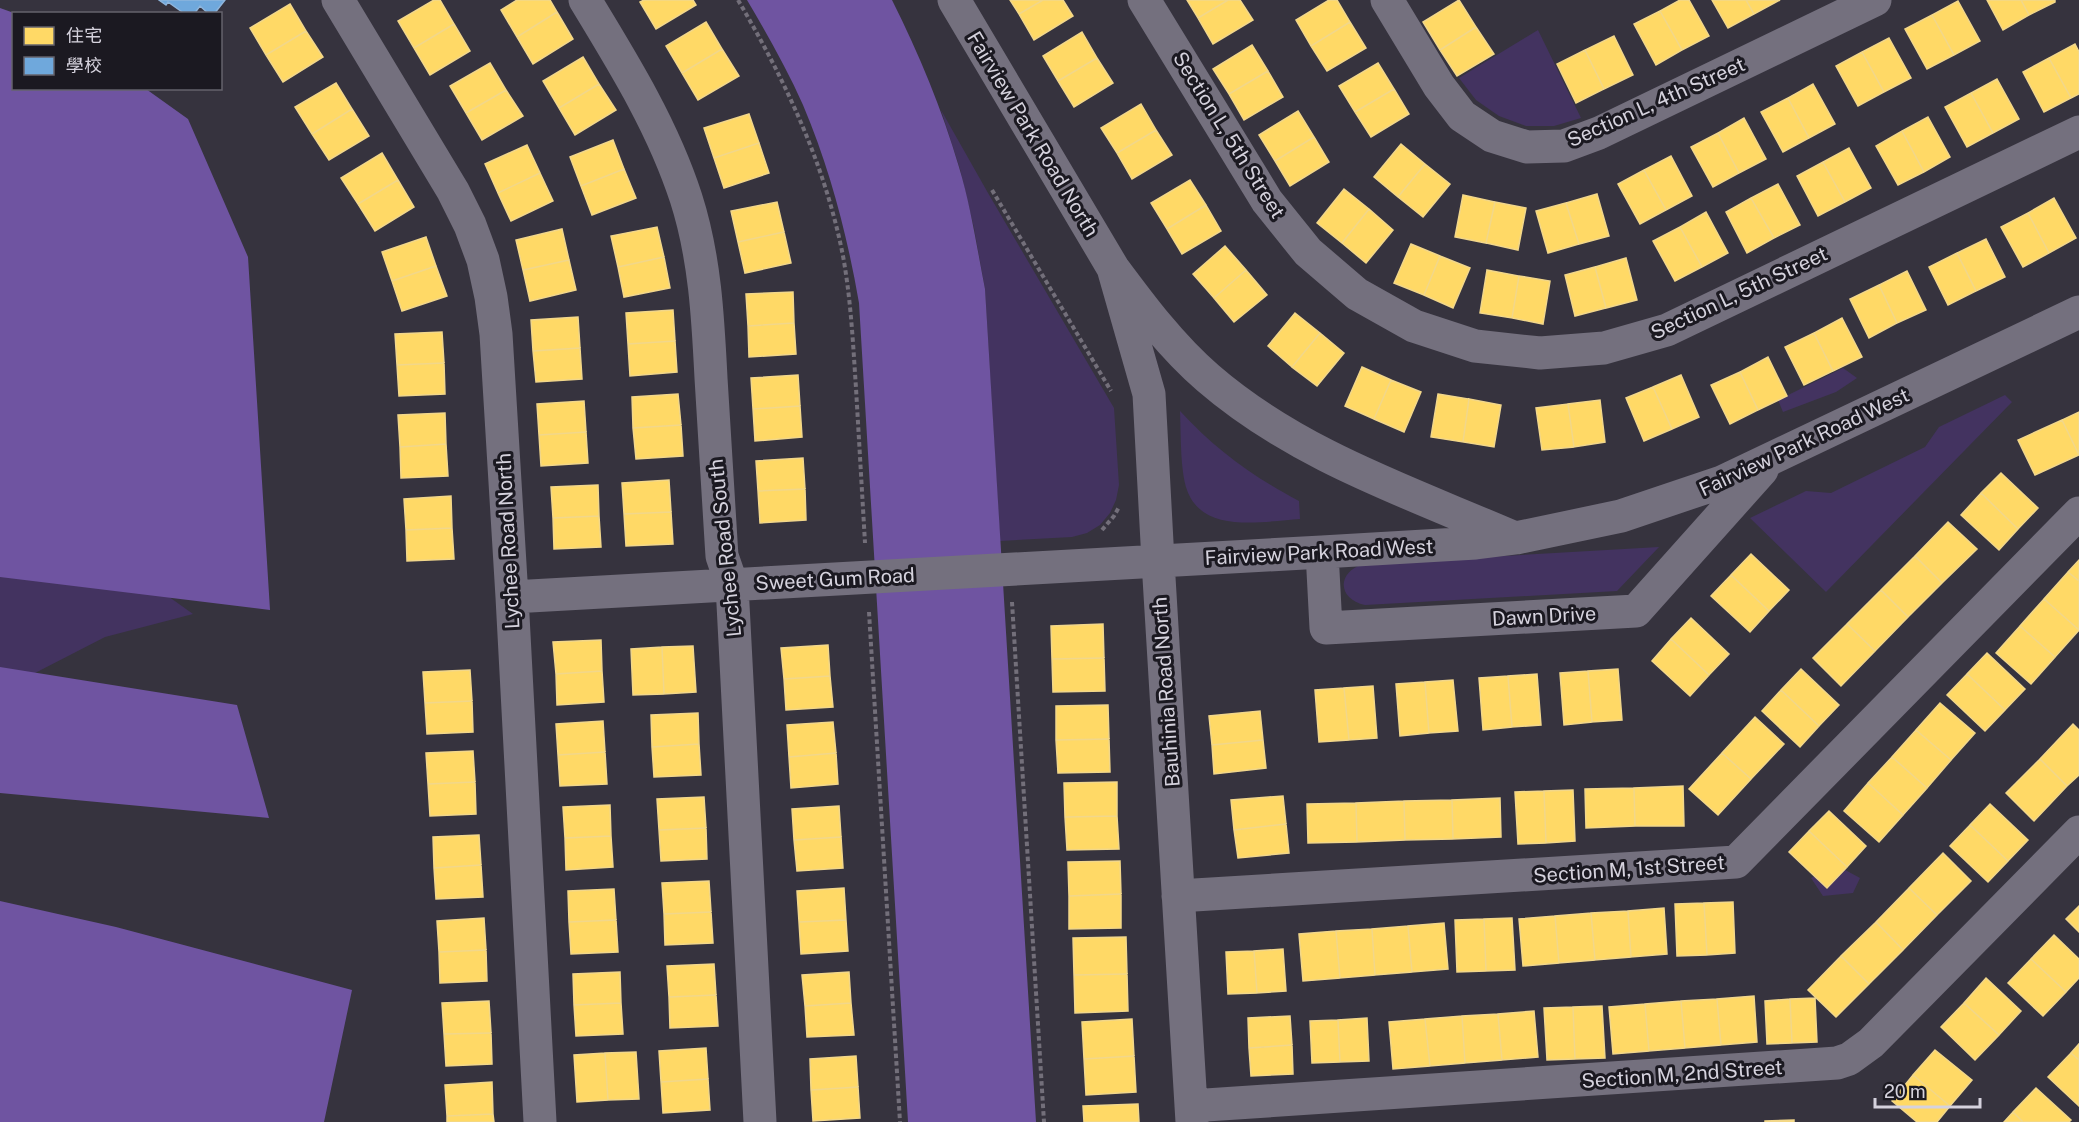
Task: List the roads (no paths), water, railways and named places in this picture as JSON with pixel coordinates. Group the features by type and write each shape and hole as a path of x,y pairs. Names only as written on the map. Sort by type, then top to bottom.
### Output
{"street":[{"name":"Lychee Road North","path":"338,0 453,191 470,225 483,260 491,297 496,334 512,597 540,1122"},
{"name":"Lychee Road South","path":"585,0 639,89 665,141 687,200 703,272 708,317 722,556 732,585 760,1122"},
{"name":"Fairview Park Road North","path":"954,0 1113,268"},
{"name":"Section L, 5th Street","path":"1144,0 1267,201 1308,252 1357,294 1395,316 1414,326 1475,346 1540,353 1604,348 1666,330 2079,132"},
{"name":"Section L, 4th Street","path":"1386,0 1439,86 1462,116 1492,136 1527,147 1564,146 1599,133 1875,0"},
{"name":"Fairview Park Road West","path":"1113,268 1141,307 1173,344 1208,378 1246,408 1286,435 1329,458 1516,538"},
{"name":"Bauhinia Road North","path":"1113,268 1149,394 1191,1114"},
{"name":"Fairview Park Road West","path":"1158,561 1476,543 1569,529 1642,510 1722,482 1771,460 2079,312"},
{"name":"Dawn Drive","path":"1322,552 1326,628 1636,610 1771,460"},
{"name":"Section M, 1st Street","path":"1178,896 1736,862 2079,513"},
{"name":"Sweet Gum Road","path":"512,597 870,577 1006,581 1158,561"},
{"name":"Section M, 2nd Street","path":"1191,1114 1837,1063 1855,1055 1871,1043 2079,832"}]}
